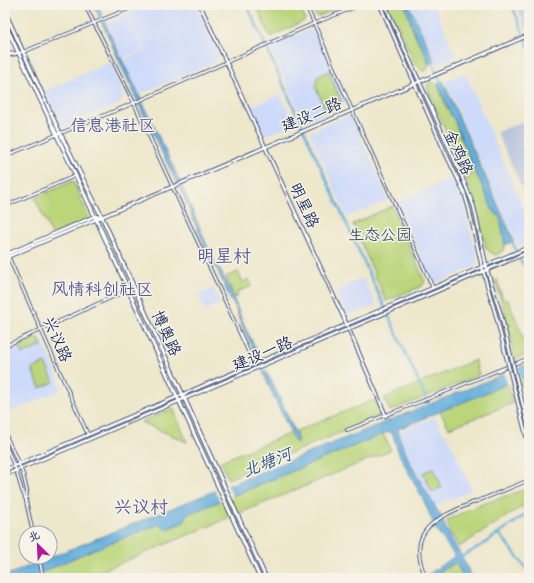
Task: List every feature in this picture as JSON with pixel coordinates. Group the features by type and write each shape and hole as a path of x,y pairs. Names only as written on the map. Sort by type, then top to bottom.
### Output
{"main road":[{"name":"明星路","path":"200,5 347,325 386,416"},
{"name":"金鸡路","path":"380,5 464,192 529,447"},
{"name":"金鸡路","path":"385,5 420,81 474,207 486,266 501,315 529,427"},
{"name":"博奥路","path":"5,12 60,133 102,217 266,578"},
{"name":"博奥路","path":"5,24 95,217 176,397 202,449 260,578"},
{"name":"建设二路","path":"102,217 180,182 526,36"},
{"path":"6,256 95,217 102,217"},
{"name":"建设一路","path":"5,470 529,248"},
{"name":"建设一路","path":"5,475 529,252"},
{"name":"兴议路","path":"88,435 90,439"}],"street":[{"path":"85,5 135,102 254,364"},
{"path":"5,55 23,52 138,5"},
{"path":"306,5 433,288"},
{"path":"5,156 143,99 360,5"},
{"path":"5,206 76,176"},
{"name":"兴议路","path":"5,248 6,256 88,435"},
{"path":"5,346 128,290"},
{"path":"347,430 386,416 529,358"},
{"path":"5,433 21,468 27,491 26,501"},
{"path":"5,444 15,466 26,501 31,525"},
{"path":"426,578 419,558 419,547 423,534 431,524 442,516 529,480"},
{"path":"40,565 43,578"}],"shaded area":[{"path":"146,5 196,5 219,55 217,61 139,94 124,61 143,50 144,46 129,13"},
{"path":"410,5 434,5 456,57 437,65"},
{"path":"516,5 529,5 529,27 526,29"},
{"path":"128,13 143,46 141,50 123,59 106,23"},
{"path":"310,29 316,34 346,100 342,106 304,122 270,47"},
{"path":"110,62 124,95 120,103 65,127 60,123 45,91"},
{"path":"465,73 529,221 529,242 518,246 445,81"},
{"path":"280,94 294,124 267,135 263,132 251,107"},
{"path":"351,116 388,198 386,201 347,217 310,132"},
{"path":"529,119 529,204 497,132"},
{"path":"449,179 455,182 462,198 477,257 477,263 473,267 438,282 432,281 397,203"},
{"path":"363,278 376,305 350,315 346,313 336,291"},
{"path":"213,288 220,303 205,310 198,295"},
{"path":"37,336 41,338 61,385 61,390 5,415 5,350"},
{"path":"435,417 443,434 446,433 472,490 435,507 405,450 399,433 400,431"}],"green space":[{"path":"256,5 299,5 305,19 304,21 270,37"},
{"path":"311,5 348,5 316,17"},
{"path":"388,5 405,5 414,34 428,61 428,69 423,72 415,64"},
{"path":"329,71 341,101 340,104 326,111 315,86 317,85 316,81 318,76"},
{"path":"433,82 438,86 447,109 454,119 459,134 492,209 500,218 505,245 502,252 496,255 486,249 474,199 466,178 472,175 466,161 460,164 428,90 428,84"},
{"path":"73,181 90,219 52,235 35,198"},
{"name":"生态公园","path":"392,206 425,282 422,286 386,301 353,224"},
{"path":"238,272 243,282 249,279 252,286 237,292 238,297 234,297 226,277"},
{"path":"497,279 503,300 508,300 529,352 515,359 505,313 495,281"},
{"path":"38,337 42,346 22,354 18,346"},
{"path":"475,360 479,375 390,411 384,398"},
{"path":"45,363 54,382 40,388 32,369"},
{"path":"529,375 529,391 526,383 509,389 513,403 449,428 440,411"},
{"path":"374,400 380,413 378,417 228,479 221,461"},
{"path":"173,408 187,442 141,422"},
{"path":"383,434 391,450 85,578 29,578 92,550 160,524 166,529 184,522 186,515"},
{"path":"433,468 442,487 432,492 423,473"},
{"path":"529,488 529,502 459,547 449,530 447,520 477,506"},
{"path":"455,563 457,564 463,578 431,578"}],"water":[{"path":"94,5 98,5 108,30 177,175 213,259 232,294 243,323 258,353 256,354 241,324 235,306 231,301 218,271 211,261 186,202 140,107"},
{"path":"405,5 409,5 435,62 429,64 421,44 416,37"},
{"path":"443,81 514,241 505,245 500,218 492,209 438,83"},
{"path":"529,364 529,375 398,429 407,457 442,518 445,527 472,578 463,578 457,564 455,563 428,578 423,578 455,556 435,528 424,501 399,454 391,432 186,515 184,522 166,529 160,524 92,550 29,578 5,578 5,576 32,565 58,565 58,554"},
{"path":"265,370 296,434 298,441 296,443 264,375 263,371"}],"pier":[{"path":"517,367 521,380 508,385 504,372"},
{"path":"227,484 233,497 220,502 214,489"}],"waterway":[{"path":"247,5 430,407"},
{"path":"512,5 529,48"},
{"path":"432,62 442,85"},
{"path":"5,137 10,148"},
{"path":"512,241 522,264"},
{"path":"459,558 482,545 529,512"},
{"path":"499,533 529,572"}],"district":[{"name":"信息港社区","path":"113,125"},
{"name":"明星村","path":"224,256"},
{"name":"风情科创社区","path":"102,289"},
{"name":"兴议村","path":"141,507"}],"water label":[{"name":"北塘河","path":"267,462"}]}
